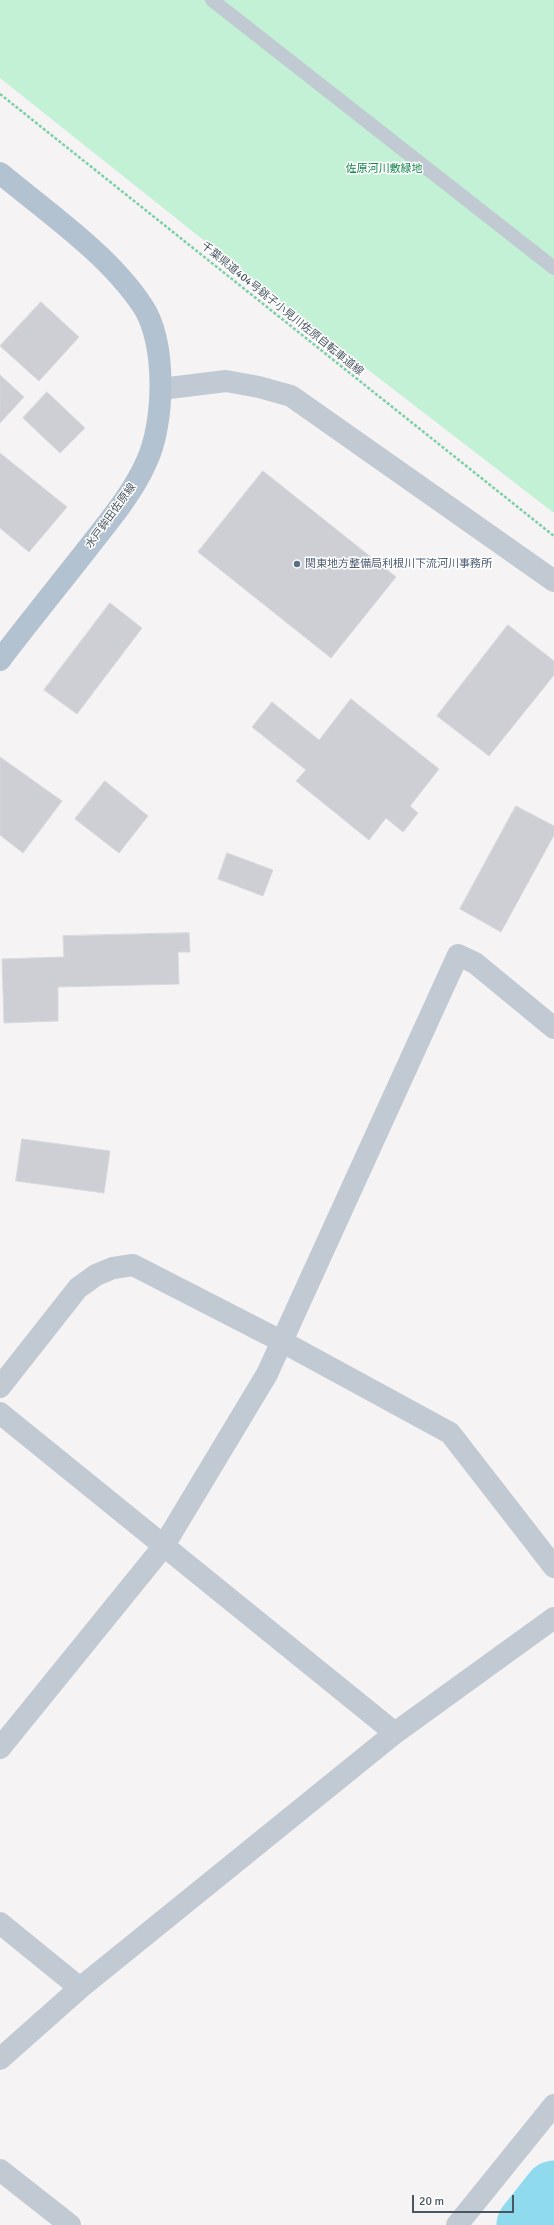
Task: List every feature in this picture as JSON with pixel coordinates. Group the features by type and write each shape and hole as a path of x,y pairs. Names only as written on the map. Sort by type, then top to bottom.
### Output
{"main road":[{"name":"水戸鉾田佐原線","path":"0,173 117,272 143,306 154,331 160,357 161,389 155,434 147,462 127,497 0,660"}],"street":[{"path":"161,389 226,381 259,387 291,396 554,581"},
{"path":"0,1748 163,1547 267,1374 458,955 475,963 554,1028"},
{"path":"0,1387 78,1288 96,1275 113,1268 133,1266 281,1341 450,1433 554,1568"},
{"path":"0,1413 163,1547 395,1733"},
{"path":"0,2059 80,1988 395,1733 554,1618"},
{"path":"0,1923 80,1988"},
{"path":"457,2225 554,2105"},
{"path":"0,2170 70,2225"}],"lane":[{"path":"212,0 554,268"}],"path":[{"name":"千葉県道404号銚子小見川佐原自転車道線","path":"0,94 554,536"}],"green space":[{"name":"佐原河川敷緑地","path":"0,0 554,0 554,513 319,332 0,78"}],"building":[{"path":"41,302 79,337 39,381 0,346"},
{"path":"0,375 24,397 0,423"},
{"path":"47,392 85,428 60,453 23,418"},
{"path":"0,453 67,507 29,552 0,528"},
{"name":"関東地方整備局利根川下流河川事務所","path":"263,471 396,577 331,658 198,552"},
{"path":"110,603 142,628 77,714 44,690"},
{"path":"508,625 554,661 554,675 489,756 437,716"},
{"path":"351,699 439,769 410,806 418,813 403,832 386,818 369,840 296,781 306,770 252,727 272,702 319,740"},
{"path":"0,757 62,801 23,853 0,835"},
{"path":"105,781 148,816 119,853 75,819"},
{"path":"516,806 554,826 554,835 501,932 460,909"},
{"path":"227,853 273,870 263,896 218,879"},
{"path":"189,933 190,952 178,952 179,984 58,987 58,1021 4,1023 2,959 64,957 63,936"},
{"path":"22,1139 110,1151 104,1193 16,1181"}],"waterway":[{"path":"527,2225 554,2191"}],"place":[{"name":"関東地方整備局利根川下流河川事務所","path":"297,564"}]}
